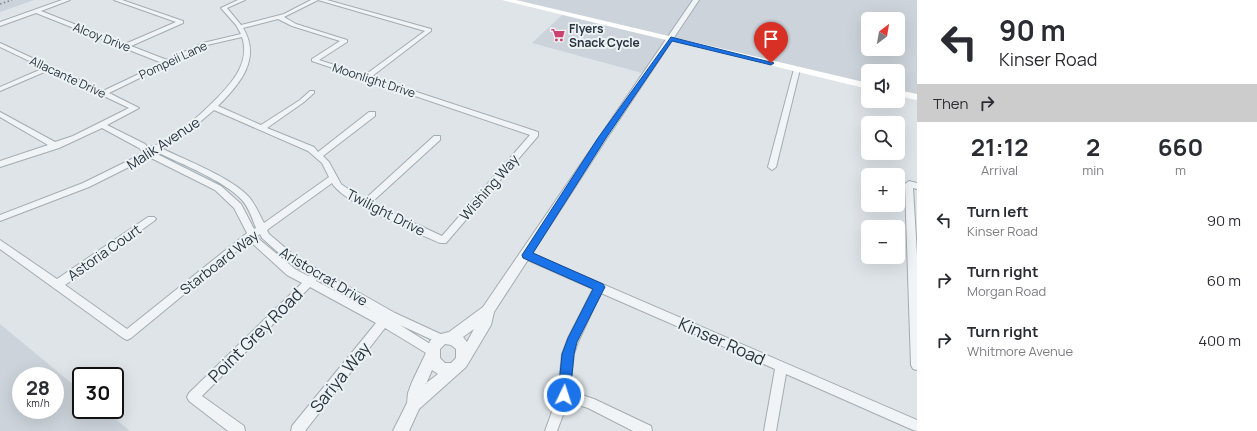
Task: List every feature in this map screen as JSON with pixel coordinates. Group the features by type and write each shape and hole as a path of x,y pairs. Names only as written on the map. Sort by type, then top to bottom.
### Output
{"main road":[{"path":"506,0 861,84"},
{"path":"905,94 917,97"}],"street":[{"path":"0,24 67,0"},
{"path":"117,0 181,22 126,46"},
{"path":"224,8 242,0"},
{"path":"224,8 250,0"},
{"path":"240,27 279,17 315,0"},
{"path":"321,0 429,30 366,77"},
{"path":"401,431 414,404 415,393 419,382 436,344 447,340 488,311 602,138 671,39 696,0"},
{"name":"Malik Avenue","path":"0,218 87,186 150,154 190,127 213,107 234,85 244,66 247,49 244,35 240,27 224,8"},
{"name":"Alcoy Drive","path":"36,11 168,62"},
{"name":"Moonlight Drive","path":"279,17 294,25 345,40 314,60 535,134"},
{"name":"Pompeii Lane","path":"104,93 211,42 244,35"},
{"name":"Allacante Drive","path":"0,45 135,108 102,125"},
{"path":"0,89 49,68"},
{"path":"772,167 797,69"},
{"path":"263,127 302,101 312,92"},
{"name":"Twilight Drive","path":"213,107 302,143 319,155 325,162 333,178 344,192 365,204 443,241"},
{"path":"0,114 56,146"},
{"path":"319,155 372,114"},
{"path":"0,164 56,146 102,125"},
{"name":"Aristocrat Drive","path":"102,125 142,146 150,154 218,188 238,206 256,242 275,260 291,272 383,323 408,335 431,355"},
{"name":"Wishing Way","path":"443,241 535,134"},
{"path":"365,204 437,138"},
{"name":"Aristocrat Drive","path":"142,146 159,148 235,189 245,198 263,228 265,236 283,252 317,274 391,316 447,340"},
{"name":"Starboard Way","path":"57,285 128,335 237,244 263,228 333,178"},
{"path":"913,185 917,365"},
{"name":"Astoria Court","path":"57,285 151,220"},
{"path":"0,244 57,285"},
{"name":"Kinser Road","path":"526,255 917,426"},
{"name":"Point Grey Road","path":"239,431 193,397 317,274"},
{"path":"551,431 564,395 568,354 572,342 600,287"},
{"path":"414,404 460,365 486,321 488,311"},
{"name":"Sariya Way","path":"297,431 383,323"},
{"path":"447,340 460,343 463,347 465,357"},
{"path":"431,355 436,366 440,368 455,368"},
{"path":"770,431 781,367"},
{"path":"564,395 590,403 646,431"}],"shaded area":[{"path":"0,0 34,0 0,12"},
{"path":"506,0 917,0 917,98 905,95 905,64 861,64 861,84"},
{"path":"562,15 666,40 646,74 532,43"},
{"path":"0,324 52,367 12,367 12,419 64,419 64,377 72,384 72,419 116,419 130,431 0,431"}],"railway":[{"path":"0,4 12,0"}],"place":[{"name":"Flyers Snack Cycle","path":"558,35"}],"route":[{"path":"564,395 568,354 572,342 600,287 526,255 602,138 671,39 771,63"}]}
